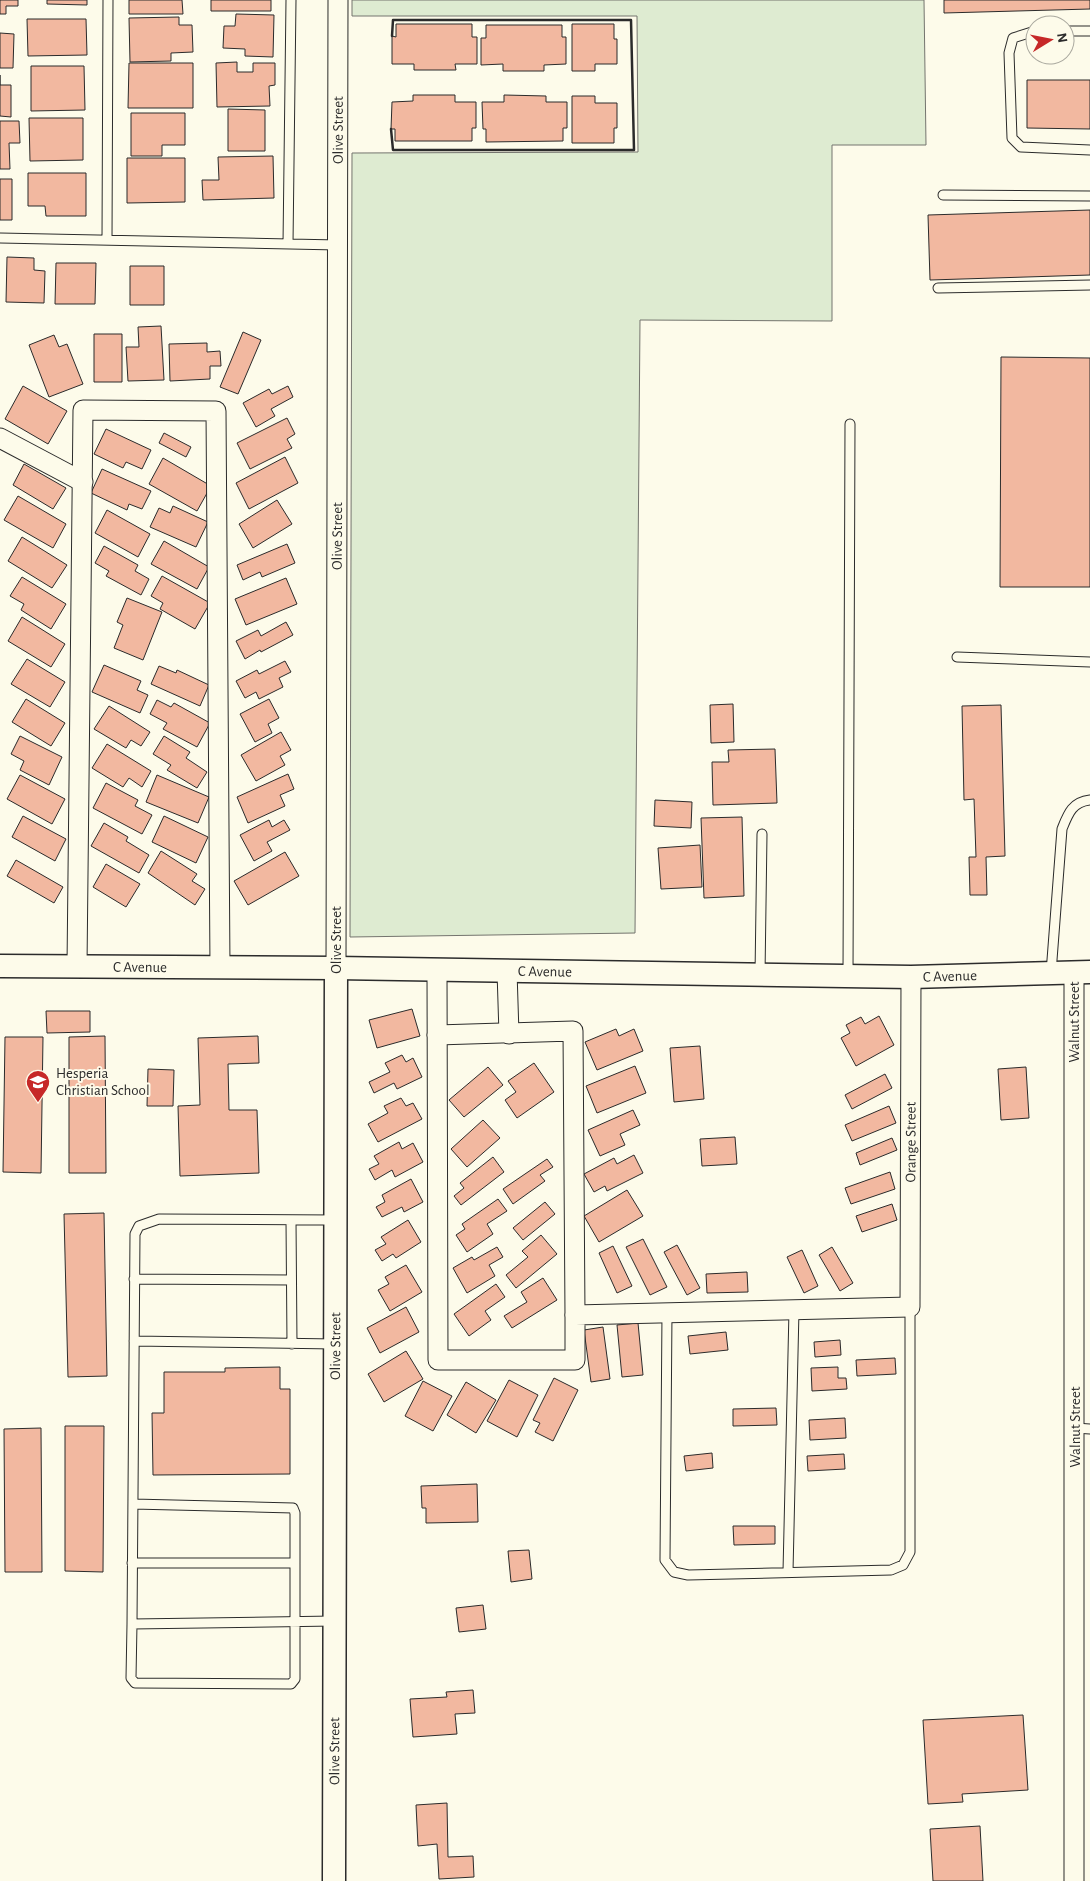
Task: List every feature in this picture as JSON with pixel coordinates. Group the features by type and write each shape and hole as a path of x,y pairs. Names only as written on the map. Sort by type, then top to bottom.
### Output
{"street":[{"name":"Olive Street","path":"334,1881 338,0"},
{"path":"77,967 83,410 216,411 220,967"},
{"path":"0,438 83,482"},
{"name":"C Avenue","path":"0,966 336,968 911,977 1082,972"},
{"path":"437,970 437,1035 438,1360 575,1360 574,1031 437,1035"},
{"path":"507,971 509,1034"},
{"name":"Walnut Street","path":"1074,1881 1082,1429 1082,972"},
{"name":"Orange Street","path":"910,1307 911,977"},
{"path":"575,1314 910,1307"}],"lane":[{"path":"107,240 108,0"},
{"path":"288,244 291,0"},
{"path":"1075,31 1090,31"},
{"path":"1025,34 1013,38 1009,54 1012,138 1021,147 1090,150"},
{"path":"943,195 1090,196"},
{"path":"0,238 338,245"},
{"path":"938,288 1090,285"},
{"path":"848,976 850,424"},
{"path":"956,657 1090,662"},
{"path":"1051,973 1062,829 1070,809 1082,801 1090,800"},
{"path":"760,975 762,834"},
{"path":"132,1504 293,1508 295,1679 291,1684 132,1682 132,1504 135,1234 139,1226 159,1219 335,1220"},
{"path":"291,1220 292,1344"},
{"path":"134,1279 291,1280"},
{"path":"667,1313 665,1560 674,1572 688,1575 891,1570 903,1565 910,1552 910,1307"},
{"path":"788,1572 794,1310"},
{"path":"134,1342 335,1344"},
{"path":"132,1563 295,1563"},
{"path":"132,1624 335,1621"}],"green space":[{"path":"352,0 924,0 926,145 832,145 832,321 640,320 635,933 350,937 352,153 638,152 637,16 352,16"}],"building":[{"path":"0,0 18,0 18,6 6,6 6,14 0,14"},
{"path":"47,0 87,0 87,5 47,4"},
{"path":"129,0 182,0 183,14 129,14"},
{"path":"211,0 271,0 271,11 211,11"},
{"path":"944,0 1090,0 1090,9 944,13"},
{"path":"236,14 274,15 273,57 245,56 245,49 223,48 224,26 235,26"},
{"path":"179,17 179,25 192,25 193,52 171,53 171,61 130,62 129,18"},
{"path":"27,19 86,19 87,55 28,56"},
{"path":"396,24 472,24 472,37 477,37 477,64 455,64 456,70 414,70 414,64 392,64 392,36 396,37"},
{"path":"572,24 614,24 614,39 617,39 617,64 595,64 595,71 572,71"},
{"path":"486,25 562,25 562,37 566,37 566,64 544,65 544,71 503,71 503,64 481,65 481,38 486,38"},
{"path":"0,33 14,34 13,68 0,68"},
{"path":"237,62 237,72 253,72 253,63 275,63 275,85 269,86 270,106 217,107 216,63"},
{"path":"129,63 193,63 193,108 128,108"},
{"path":"31,66 84,66 85,110 31,111"},
{"path":"1027,80 1090,80 1090,129 1027,128"},
{"path":"0,85 11,85 11,117 0,116"},
{"path":"413,95 455,95 455,102 476,102 476,128 472,128 472,141 395,141 395,129 391,129 392,102 413,101"},
{"path":"504,95 546,96 546,102 567,102 567,128 563,128 563,141 486,142 486,129 483,129 482,102 504,102"},
{"path":"572,96 595,96 595,103 617,103 617,128 614,128 614,143 572,143"},
{"path":"228,109 265,110 265,151 228,151"},
{"path":"131,113 185,113 185,145 162,145 162,156 131,156"},
{"path":"29,118 83,118 83,160 30,161"},
{"path":"0,121 19,121 20,143 9,143 10,169 0,169"},
{"path":"273,156 274,198 203,200 202,180 219,180 218,157"},
{"path":"127,158 185,158 185,202 127,203"},
{"path":"28,173 86,173 86,216 46,216 45,206 28,206"},
{"path":"0,179 12,179 12,220 0,220"},
{"path":"1090,210 1090,275 930,280 928,215"},
{"path":"7,257 34,258 34,270 45,271 44,303 6,302"},
{"path":"56,263 96,263 95,304 55,304"},
{"path":"130,266 164,266 164,305 130,305"},
{"path":"161,326 164,380 128,381 126,347 139,347 138,327"},
{"path":"243,332 261,340 238,394 220,387"},
{"path":"94,334 122,334 122,382 94,382"},
{"path":"54,335 59,347 67,344 83,384 49,397 29,345"},
{"path":"207,343 207,352 220,351 221,366 210,366 210,379 170,381 169,344"},
{"path":"1001,357 1090,358 1090,587 1000,587"},
{"path":"23,386 67,411 48,444 5,419"},
{"path":"288,386 293,397 271,409 275,416 256,427 243,403 269,389 272,394"},
{"path":"287,418 295,434 287,439 292,448 250,469 237,443"},
{"path":"106,429 151,450 142,469 126,462 123,468 94,454"},
{"path":"164,433 191,447 186,457 159,443"},
{"path":"285,457 298,483 249,509 236,483"},
{"path":"163,458 211,486 197,511 149,484"},
{"path":"24,464 66,488 53,509 13,485"},
{"path":"102,469 151,491 142,509 129,504 127,510 91,493"},
{"path":"18,496 66,524 53,548 4,520"},
{"path":"277,500 292,524 253,548 239,524"},
{"path":"173,506 208,522 196,547 150,527 159,508 170,513"},
{"path":"107,510 150,534 138,557 95,533"},
{"path":"22,537 67,565 52,588 8,561"},
{"path":"164,541 209,567 197,589 151,564"},
{"path":"287,544 295,563 262,577 260,572 243,580 237,565"},
{"path":"104,546 138,565 135,571 149,579 141,595 106,576 109,571 95,563"},
{"path":"162,576 210,603 195,629 160,609 163,603 151,596"},
{"path":"22,577 66,604 51,629 21,610 24,604 10,596"},
{"path":"286,578 297,604 246,625 235,599"},
{"path":"127,598 162,612 143,660 114,648 123,625 117,622"},
{"path":"22,617 65,644 51,667 8,641"},
{"path":"286,622 293,635 245,659 236,641 258,630 261,636"},
{"path":"27,659 65,682 50,707 11,684"},
{"path":"285,661 291,672 279,678 283,687 259,699 256,692 245,698 236,681 257,670 259,674"},
{"path":"104,665 141,681 137,690 148,695 140,713 92,692"},
{"path":"159,666 176,673 177,670 209,685 200,706 151,684"},
{"path":"26,699 65,723 51,746 12,722"},
{"path":"269,699 279,718 268,724 272,733 255,742 240,714"},
{"path":"157,700 171,707 174,703 210,723 197,747 163,729 167,723 150,714"},
{"path":"733,704 734,742 711,743 710,705"},
{"path":"1001,705 1005,856 986,857 987,895 970,895 969,857 976,857 974,799 964,800 962,706"},
{"path":"109,706 150,732 141,746 131,740 126,748 94,729"},
{"path":"281,732 291,750 280,756 285,765 256,781 241,755"},
{"path":"20,736 62,757 49,785 20,770 24,761 11,754"},
{"path":"164,736 190,752 186,758 207,772 197,788 167,770 171,765 153,754"},
{"path":"107,744 151,771 142,787 129,778 123,787 92,768"},
{"path":"775,749 777,803 713,805 712,762 729,762 728,750"},
{"path":"288,774 294,789 280,795 285,806 248,823 237,797"},
{"path":"20,775 65,799 52,824 7,799"},
{"path":"157,775 209,797 198,823 146,802"},
{"path":"106,783 138,800 135,806 152,815 142,834 93,808"},
{"path":"655,800 692,802 691,828 654,826"},
{"path":"23,816 66,839 55,861 12,837"},
{"path":"164,816 208,837 196,863 152,842"},
{"path":"742,817 744,896 704,898 701,818"},
{"path":"269,820 272,827 284,820 290,830 267,842 272,851 254,861 240,835"},
{"path":"104,823 128,837 126,841 149,855 139,873 91,846"},
{"path":"700,845 702,887 661,889 658,848"},
{"path":"161,851 197,874 192,881 205,889 195,905 148,873"},
{"path":"285,852 299,876 248,905 234,881"},
{"path":"16,860 63,887 54,903 7,876"},
{"path":"106,864 140,884 126,907 93,887"},
{"path":"412,1009 420,1036 377,1048 369,1020"},
{"path":"46,1011 90,1011 90,1032 47,1033"},
{"path":"879,1016 894,1045 856,1066 841,1038 850,1033 846,1025 861,1017 865,1024"},
{"path":"616,1029 619,1036 634,1029 643,1051 597,1070 585,1042"},
{"path":"105,1036 106,1173 69,1173 69,1037"},
{"path":"258,1036 259,1063 228,1064 229,1110 257,1110 259,1173 180,1176 178,1106 200,1105 198,1038"},
{"path":"5,1037 43,1037 41,1173 3,1172"},
{"path":"700,1046 704,1099 674,1102 670,1048"},
{"path":"402,1055 406,1062 413,1058 422,1077 397,1089 394,1083 374,1093 369,1082 390,1072 385,1063"},
{"path":"534,1063 554,1092 517,1118 505,1100 516,1092 508,1081"},
{"path":"635,1066 646,1093 597,1113 586,1086"},
{"path":"488,1067 503,1085 464,1117 449,1100"},
{"path":"1026,1067 1029,1118 1001,1120 998,1069"},
{"path":"148,1069 174,1070 173,1106 147,1106"},
{"path":"885,1074 892,1088 852,1109 845,1095"},
{"path":"401,1098 406,1106 413,1103 422,1119 378,1142 368,1124 388,1113 384,1106"},
{"path":"889,1106 896,1123 852,1141 845,1125"},
{"path":"633,1110 640,1125 620,1134 625,1145 600,1156 588,1130"},
{"path":"483,1120 500,1138 467,1167 451,1149"},
{"path":"735,1137 737,1164 702,1166 700,1139"},
{"path":"892,1138 897,1150 860,1165 856,1153"},
{"path":"399,1142 402,1149 413,1143 423,1162 395,1177 392,1170 375,1180 369,1169 379,1164 374,1156"},
{"path":"634,1155 643,1173 607,1191 605,1186 594,1192 584,1174 614,1158 617,1164"},
{"path":"493,1157 504,1172 461,1205 454,1196 464,1188 460,1183"},
{"path":"547,1159 553,1167 540,1175 545,1181 513,1204 503,1189"},
{"path":"890,1172 895,1189 851,1204 845,1188"},
{"path":"411,1179 423,1202 404,1212 402,1207 382,1217 376,1207 385,1202 382,1195"},
{"path":"627,1190 643,1216 599,1242 584,1216"},
{"path":"498,1199 507,1211 487,1224 493,1234 467,1252 456,1235 465,1229 462,1224"},
{"path":"545,1202 555,1214 523,1240 513,1228"},
{"path":"892,1204 897,1220 862,1232 856,1216"},
{"path":"104,1213 107,1376 68,1377 64,1214"},
{"path":"408,1220 421,1242 396,1258 393,1254 382,1261 375,1250 386,1244 381,1237"},
{"path":"541,1235 557,1254 516,1288 506,1275 528,1257 522,1251"},
{"path":"643,1239 667,1287 650,1295 626,1247"},
{"path":"677,1245 700,1288 687,1295 664,1252"},
{"path":"613,1246 632,1286 617,1293 599,1253"},
{"path":"497,1247 503,1257 489,1265 495,1276 467,1293 453,1268 472,1257 474,1260"},
{"path":"832,1247 853,1283 840,1291 819,1255"},
{"path":"802,1250 818,1286 804,1293 787,1257"},
{"path":"406,1265 422,1292 390,1311 378,1290 389,1284 385,1277"},
{"path":"747,1272 748,1292 707,1293 706,1274"},
{"path":"543,1278 557,1300 512,1328 504,1316 527,1302 521,1292"},
{"path":"496,1284 505,1297 485,1311 491,1320 469,1336 454,1314"},
{"path":"406,1307 419,1332 380,1353 367,1328"},
{"path":"638,1323 643,1375 622,1377 617,1325"},
{"path":"603,1327 610,1379 591,1382 584,1330"},
{"path":"726,1332 728,1350 690,1354 688,1336"},
{"path":"840,1340 841,1355 815,1357 814,1342"},
{"path":"406,1351 423,1379 384,1402 368,1374"},
{"path":"895,1358 896,1374 857,1376 856,1360"},
{"path":"280,1367 280,1389 290,1389 290,1474 153,1475 152,1413 164,1413 164,1372 225,1372 225,1368"},
{"path":"838,1367 838,1378 846,1378 847,1389 812,1391 811,1368"},
{"path":"554,1378 578,1390 553,1441 535,1432 540,1423 533,1420"},
{"path":"509,1380 538,1395 517,1437 487,1421"},
{"path":"423,1381 452,1396 433,1431 405,1416"},
{"path":"466,1382 496,1400 476,1433 447,1415"},
{"path":"776,1408 777,1425 733,1426 733,1409"},
{"path":"845,1418 846,1438 810,1440 809,1420"},
{"path":"65,1426 104,1426 103,1572 65,1571"},
{"path":"41,1428 42,1572 5,1572 4,1429"},
{"path":"712,1453 713,1468 686,1471 684,1456"},
{"path":"844,1454 845,1469 808,1471 807,1456"},
{"path":"477,1484 478,1522 426,1523 426,1508 422,1508 421,1486"},
{"path":"733,1526 775,1526 775,1544 734,1545"},
{"path":"529,1550 532,1579 511,1582 508,1551"},
{"path":"483,1605 486,1629 459,1632 456,1608"},
{"path":"473,1690 475,1713 455,1714 457,1734 413,1737 410,1699 447,1697 446,1692"},
{"path":"1023,1715 1028,1790 962,1794 963,1802 928,1804 923,1720"},
{"path":"447,1803 448,1857 473,1856 474,1877 439,1879 437,1844 418,1846 416,1805"},
{"path":"980,1826 983,1881 933,1881 930,1829"}],"wall":[{"path":"391,129 393,150 634,150 631,20 393,20 392,36"}],"place":[{"name":"Hesperia Christian School","path":"38,1103"}]}
